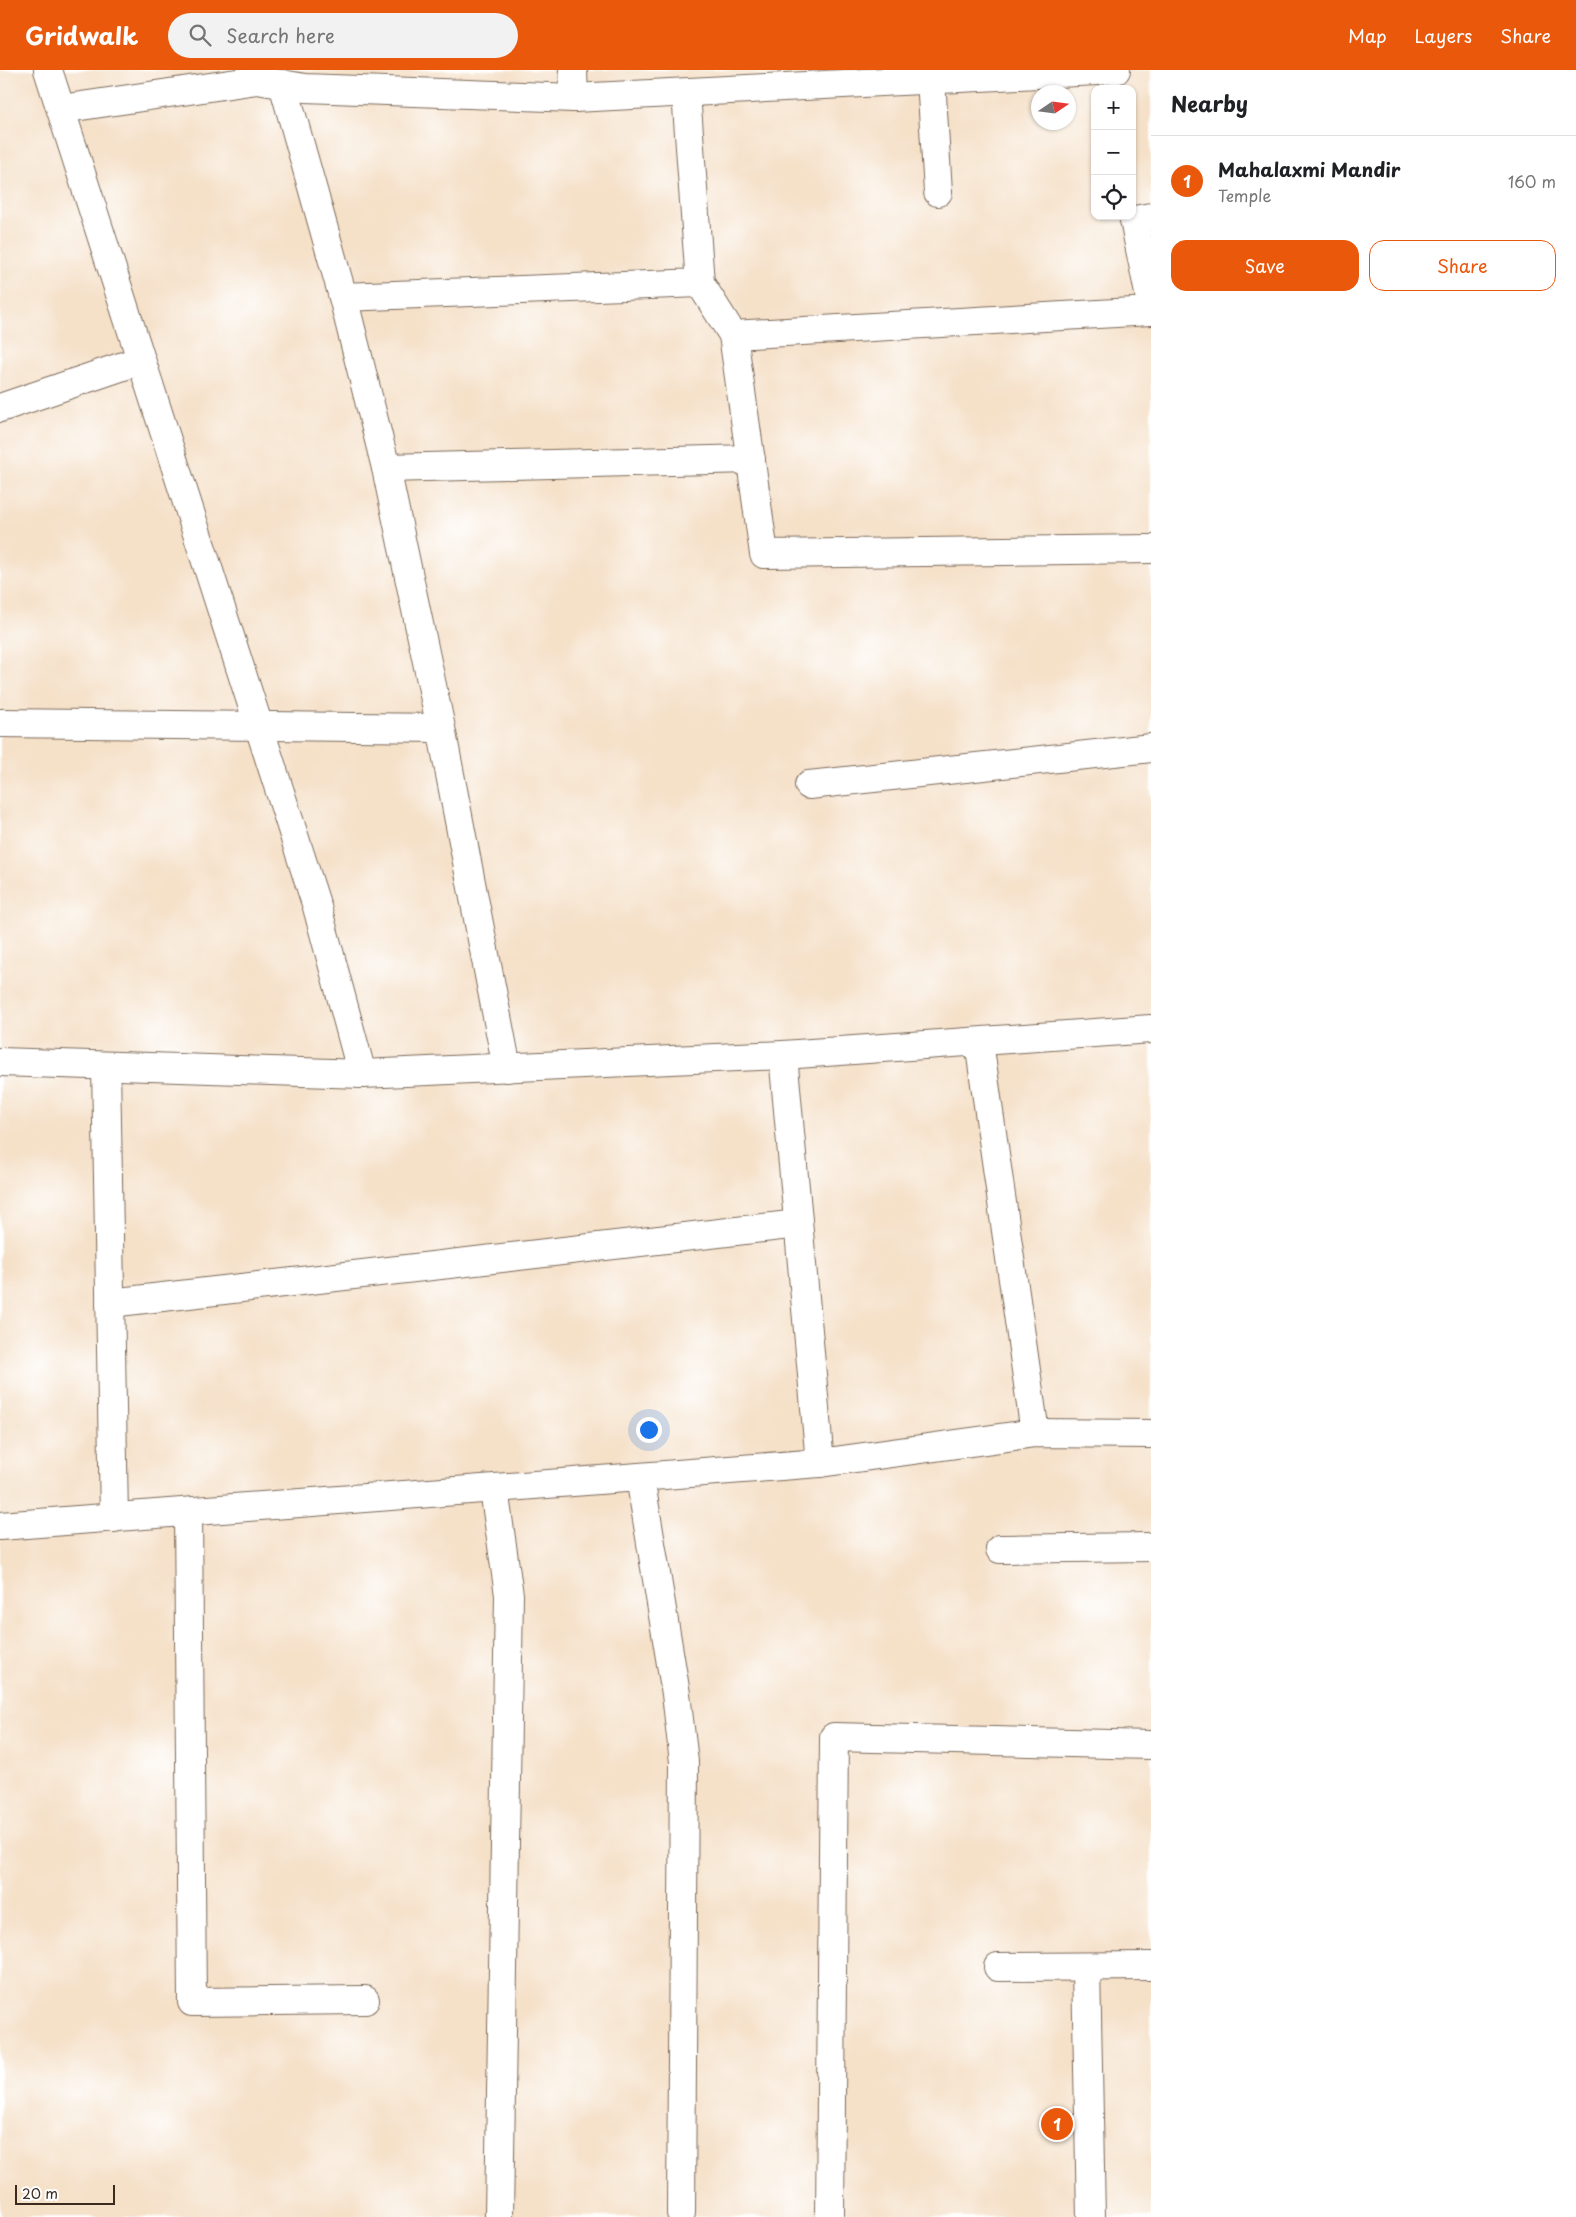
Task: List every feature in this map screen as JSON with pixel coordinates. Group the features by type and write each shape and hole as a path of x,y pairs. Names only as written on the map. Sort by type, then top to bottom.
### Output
{"street":[{"path":"48,70 317,907 362,1074"},
{"path":"573,70 574,98"},
{"path":"61,109 257,80 305,88 574,98 1116,70"},
{"path":"931,80 938,192"},
{"path":"283,84 343,297 386,468 441,728 507,1068"},
{"path":"686,92 700,283 733,335 764,554 1151,549"},
{"path":"1151,217 1134,220 1151,303"},
{"path":"343,297 700,283"},
{"path":"733,335 1151,311"},
{"path":"0,408 142,360"},
{"path":"386,468 751,459"},
{"path":"0,723 441,728"},
{"path":"809,785 1151,748"},
{"path":"0,1062 362,1074 783,1055 1151,1029"},
{"path":"979,1042 1035,1433"},
{"path":"783,1055 820,1463"},
{"path":"106,1066 114,1518"},
{"path":"110,1303 798,1224"},
{"path":"0,1526 820,1463 1035,1433 1151,1434"},
{"path":"640,1477 676,1694 684,1762 680,2213"},
{"path":"494,1488 509,1596 500,2217"},
{"path":"188,1512 192,2002 365,2000"},
{"path":"1000,1549 1151,1547"},
{"path":"830,2217 834,1737 1151,1744"},
{"path":"1086,1966 1091,2217"},
{"path":"998,1967 1151,1966"}],"place":[{"name":"Mahalaxmi Mandir","path":"1057,2124"}]}
